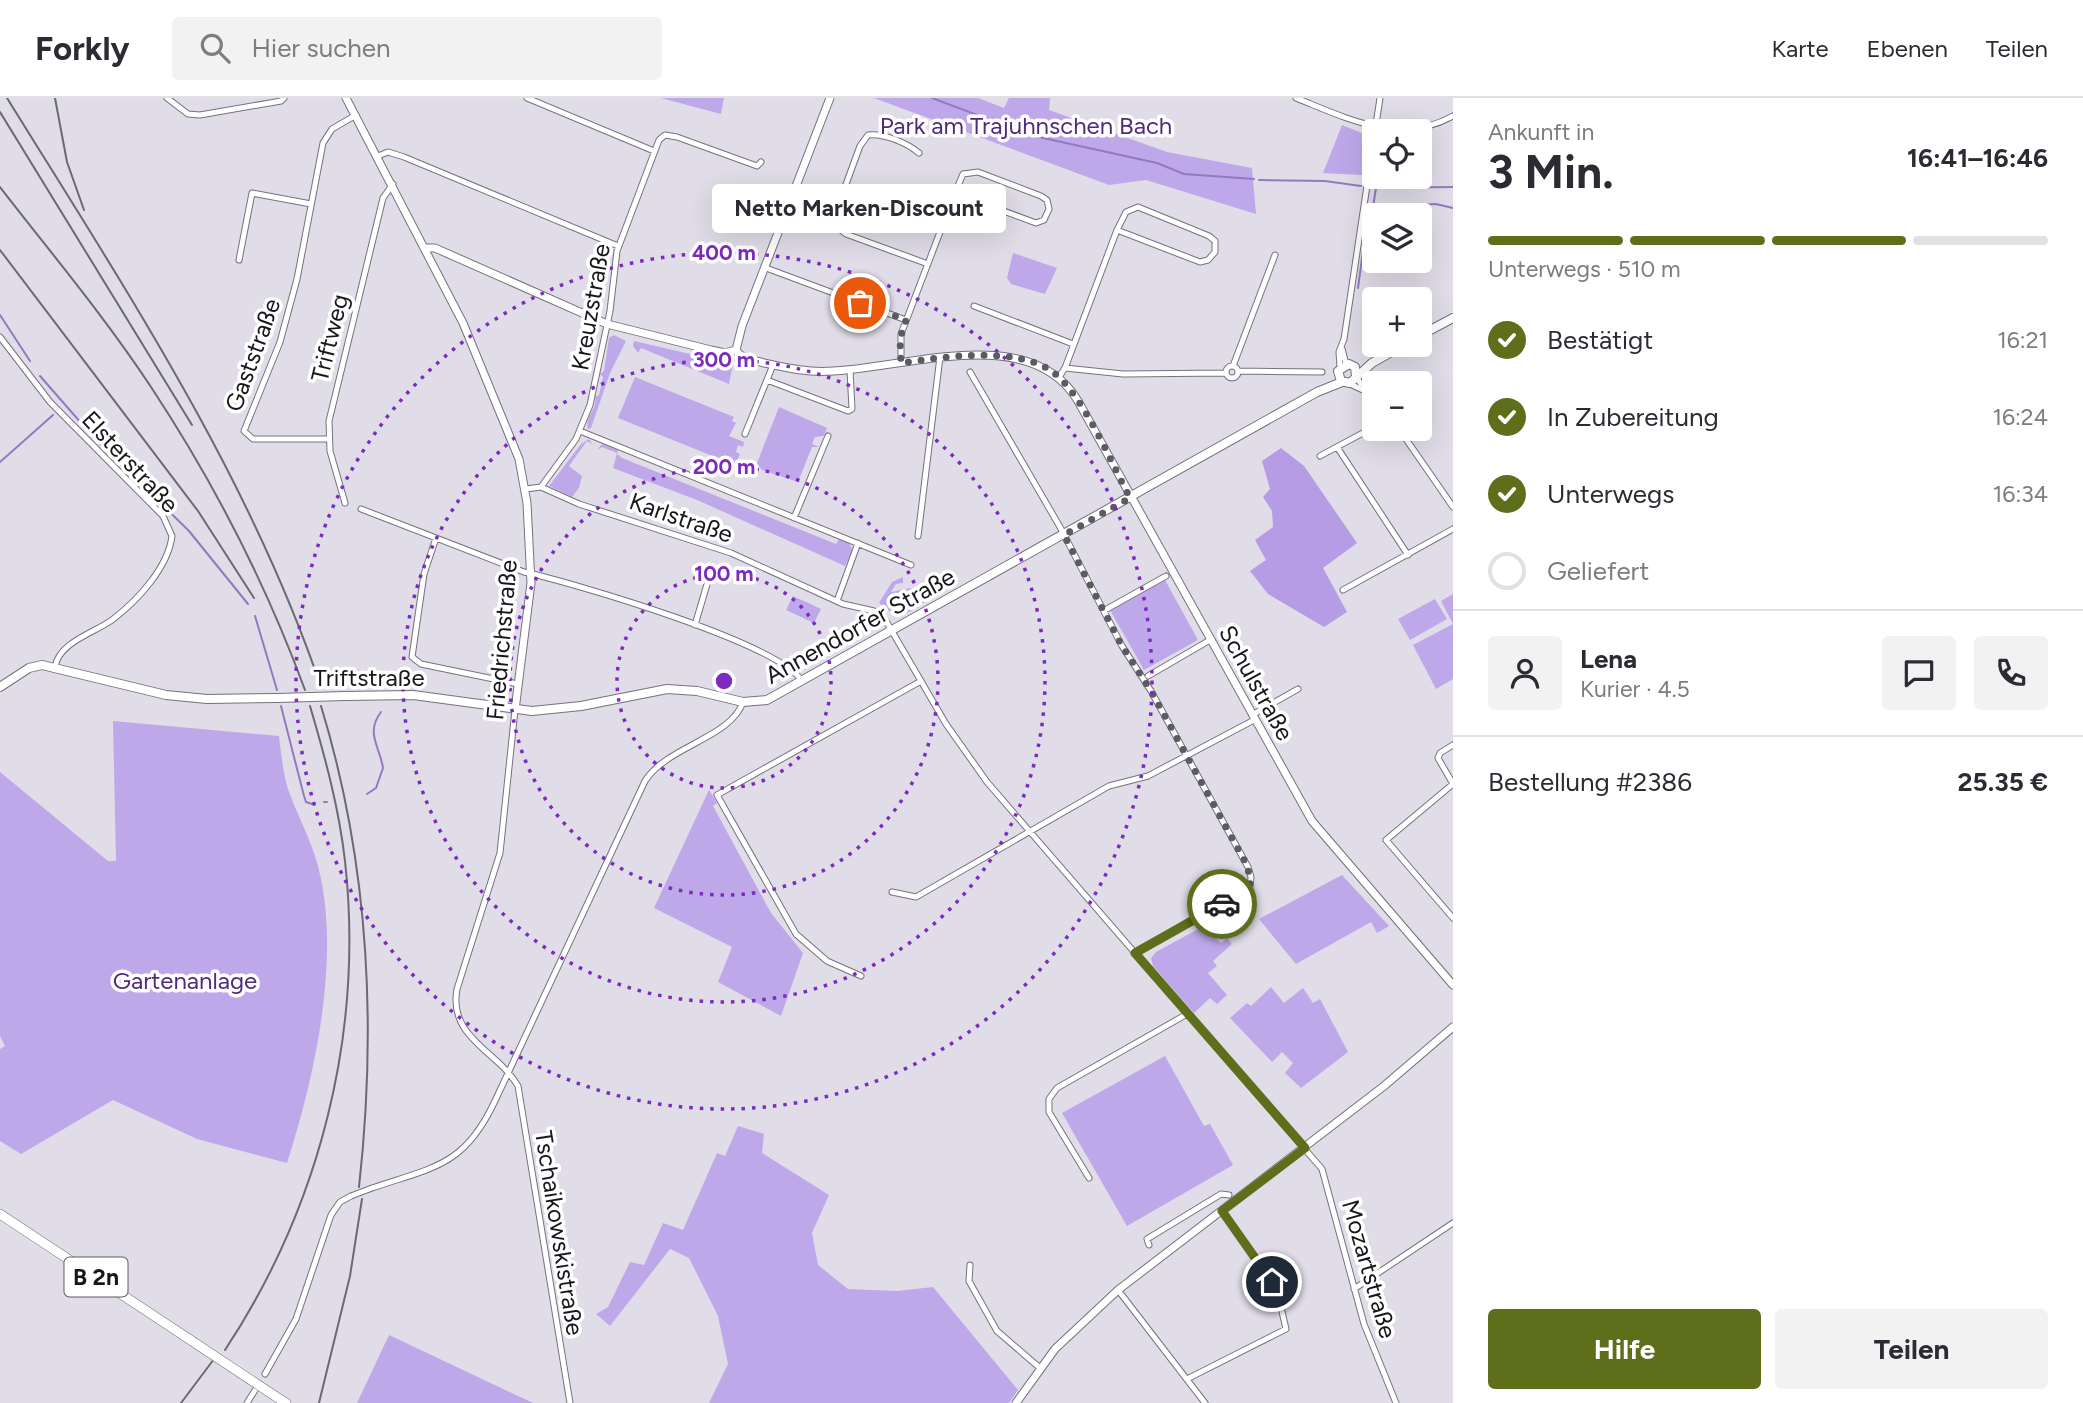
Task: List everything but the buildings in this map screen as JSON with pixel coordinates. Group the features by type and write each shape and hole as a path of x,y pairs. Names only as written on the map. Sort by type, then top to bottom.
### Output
{"main road":[{"path":"1432,329 1453,318"},
{"name":"Annendorfer Straße","path":"743,702 767,700 802,682 1383,357"},
{"name":"Triftstraße","path":"0,687 33,667 55,667 166,695 207,699 413,695 515,710 573,707 667,689 697,691 743,702"},
{"name":"B 2n","path":"0,1214 286,1403"}],"street":[{"path":"167,98 188,114 200,115 284,98"},
{"name":"Friedrichstraße","path":"346,98 426,248 502,412 517,449 526,489 531,574 500,853 455,996 456,1010 463,1029 506,1072"},
{"path":"527,98 654,151 659,140 670,135 757,166 761,162"},
{"path":"830,98 738,336 736,350 742,357 803,371 850,370 970,355 1026,361 1045,367 1059,377 1065,368 1117,230 1126,212 1138,208 1209,236 1215,241 1215,253 1209,260 1200,262 1117,230"},
{"path":"1296,98 1362,124"},
{"path":"1377,119 1380,98"},
{"name":"Gaststraße","path":"329,439 253,439 244,431 280,342 297,279 326,137 337,125 356,115"},
{"path":"1432,125 1453,116"},
{"path":"919,153 912,147 880,135 868,135 860,146 834,217 837,227 846,234 928,264"},
{"name":"Kreuzstraße","path":"541,487 580,431 593,394 607,324 618,246 654,151"},
{"path":"378,156 388,152 401,156 618,246"},
{"path":"901,363 900,339 906,320 955,193 963,174 972,171 1041,196 1047,200 1049,209 1044,220 1036,223 955,193"},
{"name":"Triftweg","path":"345,503 329,439 333,399 380,211 386,190 393,184"},
{"path":"1362,388 1348,374 1342,349 1366,189"},
{"path":"239,260 252,193 311,204"},
{"path":"426,248 435,248 607,324 710,350 725,353 736,350"},
{"path":"1065,368 1123,374 1225,373 1233,379 1275,255"},
{"path":"766,268 906,320"},
{"path":"974,306 1073,344"},
{"name":"Elsterstraße","path":"0,337 55,408 163,516 172,536 162,563 134,599 103,626 64,650 55,667"},
{"path":"918,536 940,357"},
{"path":"745,435 773,365"},
{"path":"1225,373 1227,368 1322,372"},
{"path":"767,380 848,411 852,408 850,370"},
{"path":"970,372 1064,535 1122,646 1188,756 1248,867 1248,907"},
{"name":"Schulstraße","path":"1059,377 1078,401 1318,830 1453,985"},
{"path":"580,431 911,565"},
{"path":"1320,456 1362,433"},
{"path":"794,518 828,436"},
{"path":"816,440 825,444"},
{"path":"1407,441 1453,507"},
{"path":"1337,447 1408,555"},
{"path":"526,489 541,487"},
{"name":"Karlstraße","path":"541,487 579,504 731,553 837,601 878,614 893,631"},
{"path":"361,509 531,574 695,625 790,667 802,682"},
{"path":"1343,590 1453,529"},
{"path":"436,538 424,574 412,657 421,664 518,684"},
{"path":"837,601 858,543"},
{"path":"695,625 710,574"},
{"path":"1105,610 1166,576"},
{"name":"Mozartstraße","path":"893,631 967,756 1029,832 1325,1174 1371,1344 1396,1403"},
{"path":"1148,676 1210,640"},
{"path":"861,976 827,961 796,934 717,795 921,681"},
{"path":"892,892 916,897 1115,783 1144,777 1188,756 1298,689"},
{"name":"Annendorfer Straße","path":"265,1374 296,1319 331,1214 340,1202 351,1196 453,1157 472,1141 489,1113 645,781 662,761 731,721 743,702"},
{"path":"1453,745 1440,753 1441,765 1453,784 1386,840 1453,918"},
{"path":"1135,953 1200,915 1208,914 1250,885"},
{"path":"1089,1178 1051,1116 1051,1095 1057,1088 1187,1014"},
{"path":"1017,1403 1065,1338 1118,1290 1305,1148 1453,1027"},
{"name":"Tschaikowskistraße","path":"506,1072 518,1086 570,1403"},
{"path":"1149,1245 1147,1239 1222,1194 1229,1195"},
{"path":"1187,1379 1286,1329 1277,1290 1222,1211"},
{"path":"1354,1289 1453,1223"},
{"path":"971,1265 969,1282 997,1331 1041,1368"},
{"path":"1118,1290 1205,1403"},
{"path":"247,1403 257,1387"}],"green space":[{"path":"661,98 724,98 721,114"},
{"name":"Park am Trajuhnschen Bach","path":"874,98 978,98 1004,108 1009,98 1050,98 1049,110 1167,152 1252,168 1256,214 1146,180 1109,185"},
{"path":"1342,125 1362,133 1362,175 1323,173"},
{"path":"1013,253 1057,268 1045,294 1011,284 1007,278"},
{"path":"614,335 626,341 610,373 591,428 588,429 595,397 599,395 603,377 600,374 604,371 609,338"},
{"path":"634,341 733,364 729,384 641,348 638,353 633,346"},
{"path":"635,377 734,417 732,421 736,423 729,436 744,442 743,447 738,445 736,452 740,454 735,465 618,418"},
{"path":"779,407 827,428 824,436 815,437 812,444 819,447 812,447 798,482 762,470 757,463"},
{"path":"589,439 592,444 587,441 569,466 582,476 579,488 572,497 549,486 581,444"},
{"path":"602,444 618,450 617,454 622,458 836,544 839,539 850,544 852,551 845,566 697,500 613,468 617,453 602,447 597,450"},
{"path":"903,577 903,583 896,584 891,592 911,588 918,596 919,607 898,617 879,603 892,582"},
{"path":"1165,580 1198,640 1144,670 1110,610"},
{"path":"1453,594 1453,624 1441,601"},
{"path":"793,596 821,609 814,623 786,610"},
{"path":"1435,599 1447,619 1410,640 1398,619"},
{"path":"1453,624 1453,679 1436,689 1413,645"},
{"name":"Gartenanlage","path":"113,721 279,736 288,789 311,844 321,879 327,949 321,1023 306,1096 287,1163 197,1139 113,1100 21,1154 0,1141 0,1049 5,1046 0,1036 0,772 108,861 116,861"},
{"path":"709,790 717,803 713,806 771,913 803,953 781,1016 718,982 732,947 654,908"},
{"path":"1342,875 1389,926 1377,933 1371,922 1296,964 1259,919"},
{"path":"1202,927 1221,943 1227,938 1232,944 1213,961 1217,966 1208,973 1227,995 1217,1004 1210,998 1194,1013 1153,966 1151,958 1156,952"},
{"path":"1271,987 1284,1003 1303,988 1313,1003 1320,999 1348,1052 1301,1088 1285,1073 1293,1063 1282,1052 1272,1062 1230,1018 1247,1003 1251,1006"},
{"path":"1165,1056 1204,1126 1210,1124 1233,1165 1127,1226 1062,1113"},
{"path":"738,1126 764,1134 762,1153 829,1195 812,1233 818,1265 848,1289 897,1291 933,1287 1018,1390 1009,1403 709,1403 728,1364 718,1316 689,1258 670,1249 610,1326 596,1314 608,1307 630,1262 644,1265 663,1223 683,1230 717,1153 725,1156"},
{"path":"389,1335 533,1403 357,1403"}],"shaded area":[{"path":"1281,448 1304,466 1357,543 1323,568 1347,612 1324,627 1268,594 1250,571 1266,560 1255,540 1273,527 1272,511 1263,497 1270,489 1262,461"}],"waterway":[{"path":"932,98 1028,134"},
{"path":"1034,136 1157,163 1184,174 1254,179"},
{"path":"1259,180 1325,181 1361,186"},
{"path":"1453,187 1376,188 1373,207 1436,204 1453,208"},
{"path":"1358,288 1362,258"},
{"path":"0,315 30,361"},
{"path":"40,376 96,440 189,531 248,604"},
{"path":"0,462 53,415"},
{"path":"255,616 277,690"},
{"path":"281,706 304,796 306,802 312,804"},
{"path":"367,794 376,788 383,768 374,733 376,720 381,712"}],"railway":[{"path":"7,98 139,312 221,457 292,609 321,687"},
{"path":"55,98 67,162 84,210"},
{"path":"0,112 192,425"},
{"path":"0,187 115,336 196,459 255,572 305,690"},
{"path":"0,250 198,511 254,598"},
{"path":"225,1350 258,1295 286,1237 310,1177 328,1116 340,1053 348,990 349,925 345,861 331,783 310,706"},
{"path":"321,706 350,825 365,945 367,1066 359,1187"},
{"path":"319,1403 350,1276 362,1199"},
{"path":"181,1403 214,1359"}],"way so far":[{"path":"860,303 906,320 900,339 901,363 960,355 1026,361 1049,369 1073,393 1130,498 1064,535 1103,605 1122,646 1151,691 1248,867 1250,885 1222,904"}],"place":[{"name":"Netto Marken-Discount","path":"860,303"}],"route":[{"path":"1222,904 1135,953 1305,1148 1222,1211 1272,1282"}]}
